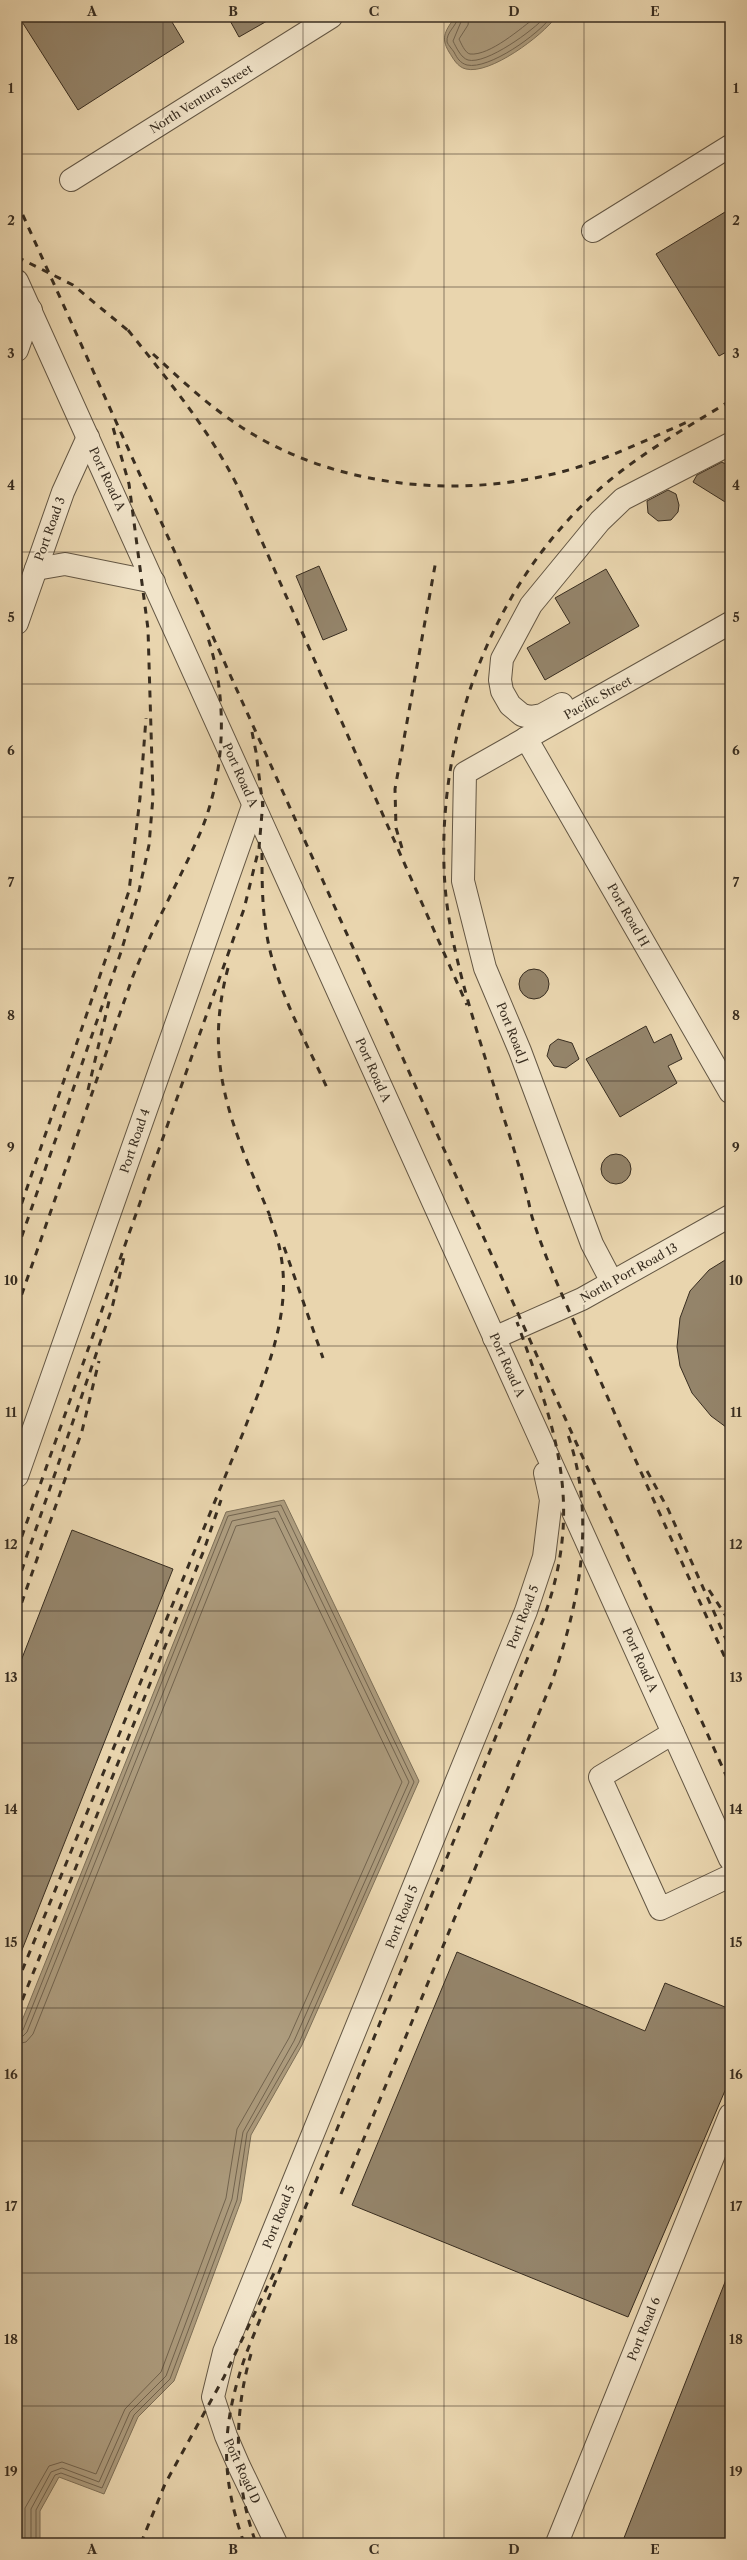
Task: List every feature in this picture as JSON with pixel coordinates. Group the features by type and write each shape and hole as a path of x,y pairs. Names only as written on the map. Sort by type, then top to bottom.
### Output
{"street":[{"name":"North Ventura Street","path":"71,180 332,17"},
{"path":"593,231 730,146"},
{"name":"Port Road A","path":"17,281 730,1859"},
{"path":"17,350 31,310"},
{"path":"17,358 50,353"},
{"name":"Port Road 3","path":"17,623 63,492 88,437"},
{"path":"730,444 623,499 600,521 531,605 523,618 502,659 500,680 502,690 510,705 522,715 530,717 542,715 730,609"},
{"path":"36,569 65,564 154,582"},
{"name":"Pacific Street","path":"465,773 730,624"},
{"name":"Port Road H","path":"526,738 730,1092"},
{"name":"Port Road J","path":"465,773 463,881 485,968 520,1051 592,1244 612,1282"},
{"name":"Port Road 4","path":"17,1476 254,806"},
{"name":"North Port Road 13","path":"494,1338 582,1299 730,1216"},
{"name":"Port Road 5","path":"213,2397 224,2352 526,1611 544,1557 551,1500 536,1431"},
{"path":"673,1733 600,1777 660,1909 730,1876"},
{"name":"Port Road 6","path":"557,2543 730,2115"},
{"name":"Port Road D","path":"213,2397 234,2454 276,2543"}],"water":[{"path":"455,17 556,17 539,34 515,52 488,66 476,69 466,69 458,64 446,47 445,34"},
{"path":"284,1500 419,1781 302,2045 251,2135 241,2201 174,2381 138,2417 104,2494 59,2477 40,2511 40,2543 17,2543 17,2033 226,1512"}],"building":[{"path":"19,17 169,17 184,42 78,110"},
{"path":"228,17 274,17 239,37"},
{"path":"730,209 730,350 719,356 656,254"},
{"path":"722,462 730,467 730,505 693,482 697,475"},
{"path":"668,490 676,494 679,505 678,512 671,520 658,521 648,513 647,501"},
{"path":"319,566 347,630 323,640 296,576"},
{"path":"606,569 639,626 545,680 527,648 570,623 555,598"},
{"path":"534,969 540,970 548,978 548,990 540,998 534,999 528,998 520,990 519,984 520,978 528,970"},
{"path":"646,1026 654,1043 671,1034 682,1059 668,1066 677,1083 620,1117 586,1059"},
{"path":"558,1039 572,1043 579,1059 566,1068 554,1066 547,1056 550,1045"},
{"path":"616,1154 622,1155 630,1163 630,1175 622,1183 616,1184 610,1183 602,1175 601,1169 602,1163 610,1155"},
{"path":"730,1257 730,1430 711,1416 692,1393 680,1366 677,1347 680,1318 690,1291 709,1270"},
{"path":"72,1530 173,1569 18,1960 17,1671"},
{"path":"457,1952 645,2031 665,1983 730,2009 730,2079 628,2317 352,2205"},
{"path":"729,2272 730,2543 622,2543"}],"railway":[{"path":"17,202 730,1784"},
{"path":"17,257 73,285 131,333"},
{"path":"128,330 187,405 213,443 237,485 467,1005"},
{"path":"153,354 218,411 266,442 307,460 350,474 394,482 439,486 484,485 529,479 572,469 602,459 692,420"},
{"path":"730,401 656,446 615,476 573,515 536,559 506,608 481,660 462,715 450,771 444,829 445,886 453,942 467,999 517,1161 533,1220 563,1297 730,1669"},
{"path":"17,1250 121,952 139,891 149,845 153,797 148,629 129,484 112,424"},
{"path":"402,848 396,828 395,789 436,560"},
{"path":"17,1308 133,976 149,939 193,849 209,808 219,759 221,708 214,659 207,635"},
{"path":"17,1217 129,891 140,798 146,718"},
{"path":"252,732 263,807"},
{"path":"17,1550 244,909 259,848 263,801"},
{"path":"262,853 264,915 271,956 284,995 328,1090"},
{"path":"228,968 221,1003 218,1035 220,1066 225,1095 234,1124 244,1154 270,1216"},
{"path":"88,1090 110,997"},
{"path":"17,1983 243,1433 267,1369 274,1346 283,1301 281,1256 276,1234 268,1212"},
{"path":"284,1247 323,1358"},
{"path":"17,1584 112,1308 124,1257"},
{"path":"244,2543 230,2493 227,2470 227,2448 228,2426 232,2403 246,2354 543,1620 556,1579 562,1540 564,1504 560,1469 553,1434 543,1398 517,1322"},
{"path":"17,1616 82,1431 99,1361"},
{"path":"341,2194 551,1684 561,1653 577,1591 583,1527 581,1496 576,1464 567,1432"},
{"path":"647,1471 668,1509 730,1648"},
{"path":"17,2013 204,1550 221,1500"},
{"path":"709,1590 730,1622"},
{"path":"141,2543 165,2484 224,2377 274,2273"},
{"path":"251,2354 241,2401 238,2449 243,2497 256,2543"}]}
